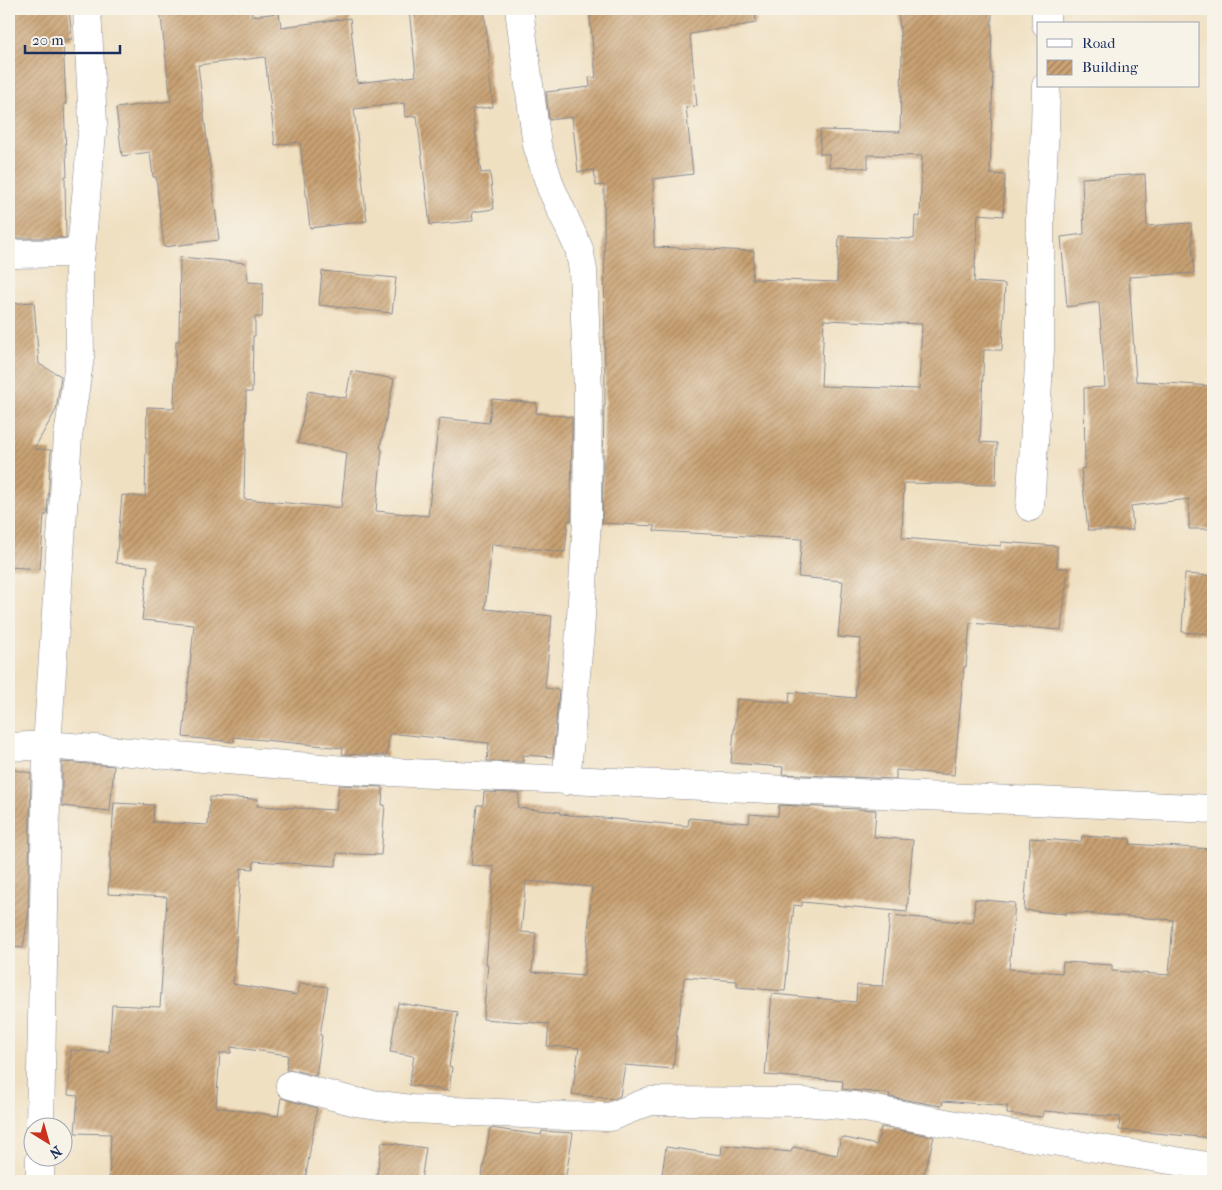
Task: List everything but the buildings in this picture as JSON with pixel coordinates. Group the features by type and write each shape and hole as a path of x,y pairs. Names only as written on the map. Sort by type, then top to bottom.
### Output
{"street":[{"path":"40,1118 47,745 68,436 80,357 79,271 92,123 87,9"},
{"path":"519,9 538,145 551,188 579,249 582,270 588,392 588,520 566,781"},
{"path":"1046,9 1046,22"},
{"path":"1030,507 1040,350 1040,209 1046,88"},
{"path":"9,254 81,253"},
{"path":"9,747 47,745 345,770 1213,809"},
{"path":"290,1085 356,1102 411,1109 538,1115 610,1117 650,1102 803,1102 854,1106 966,1128 1213,1167"},
{"path":"40,1168 40,1181"}]}
